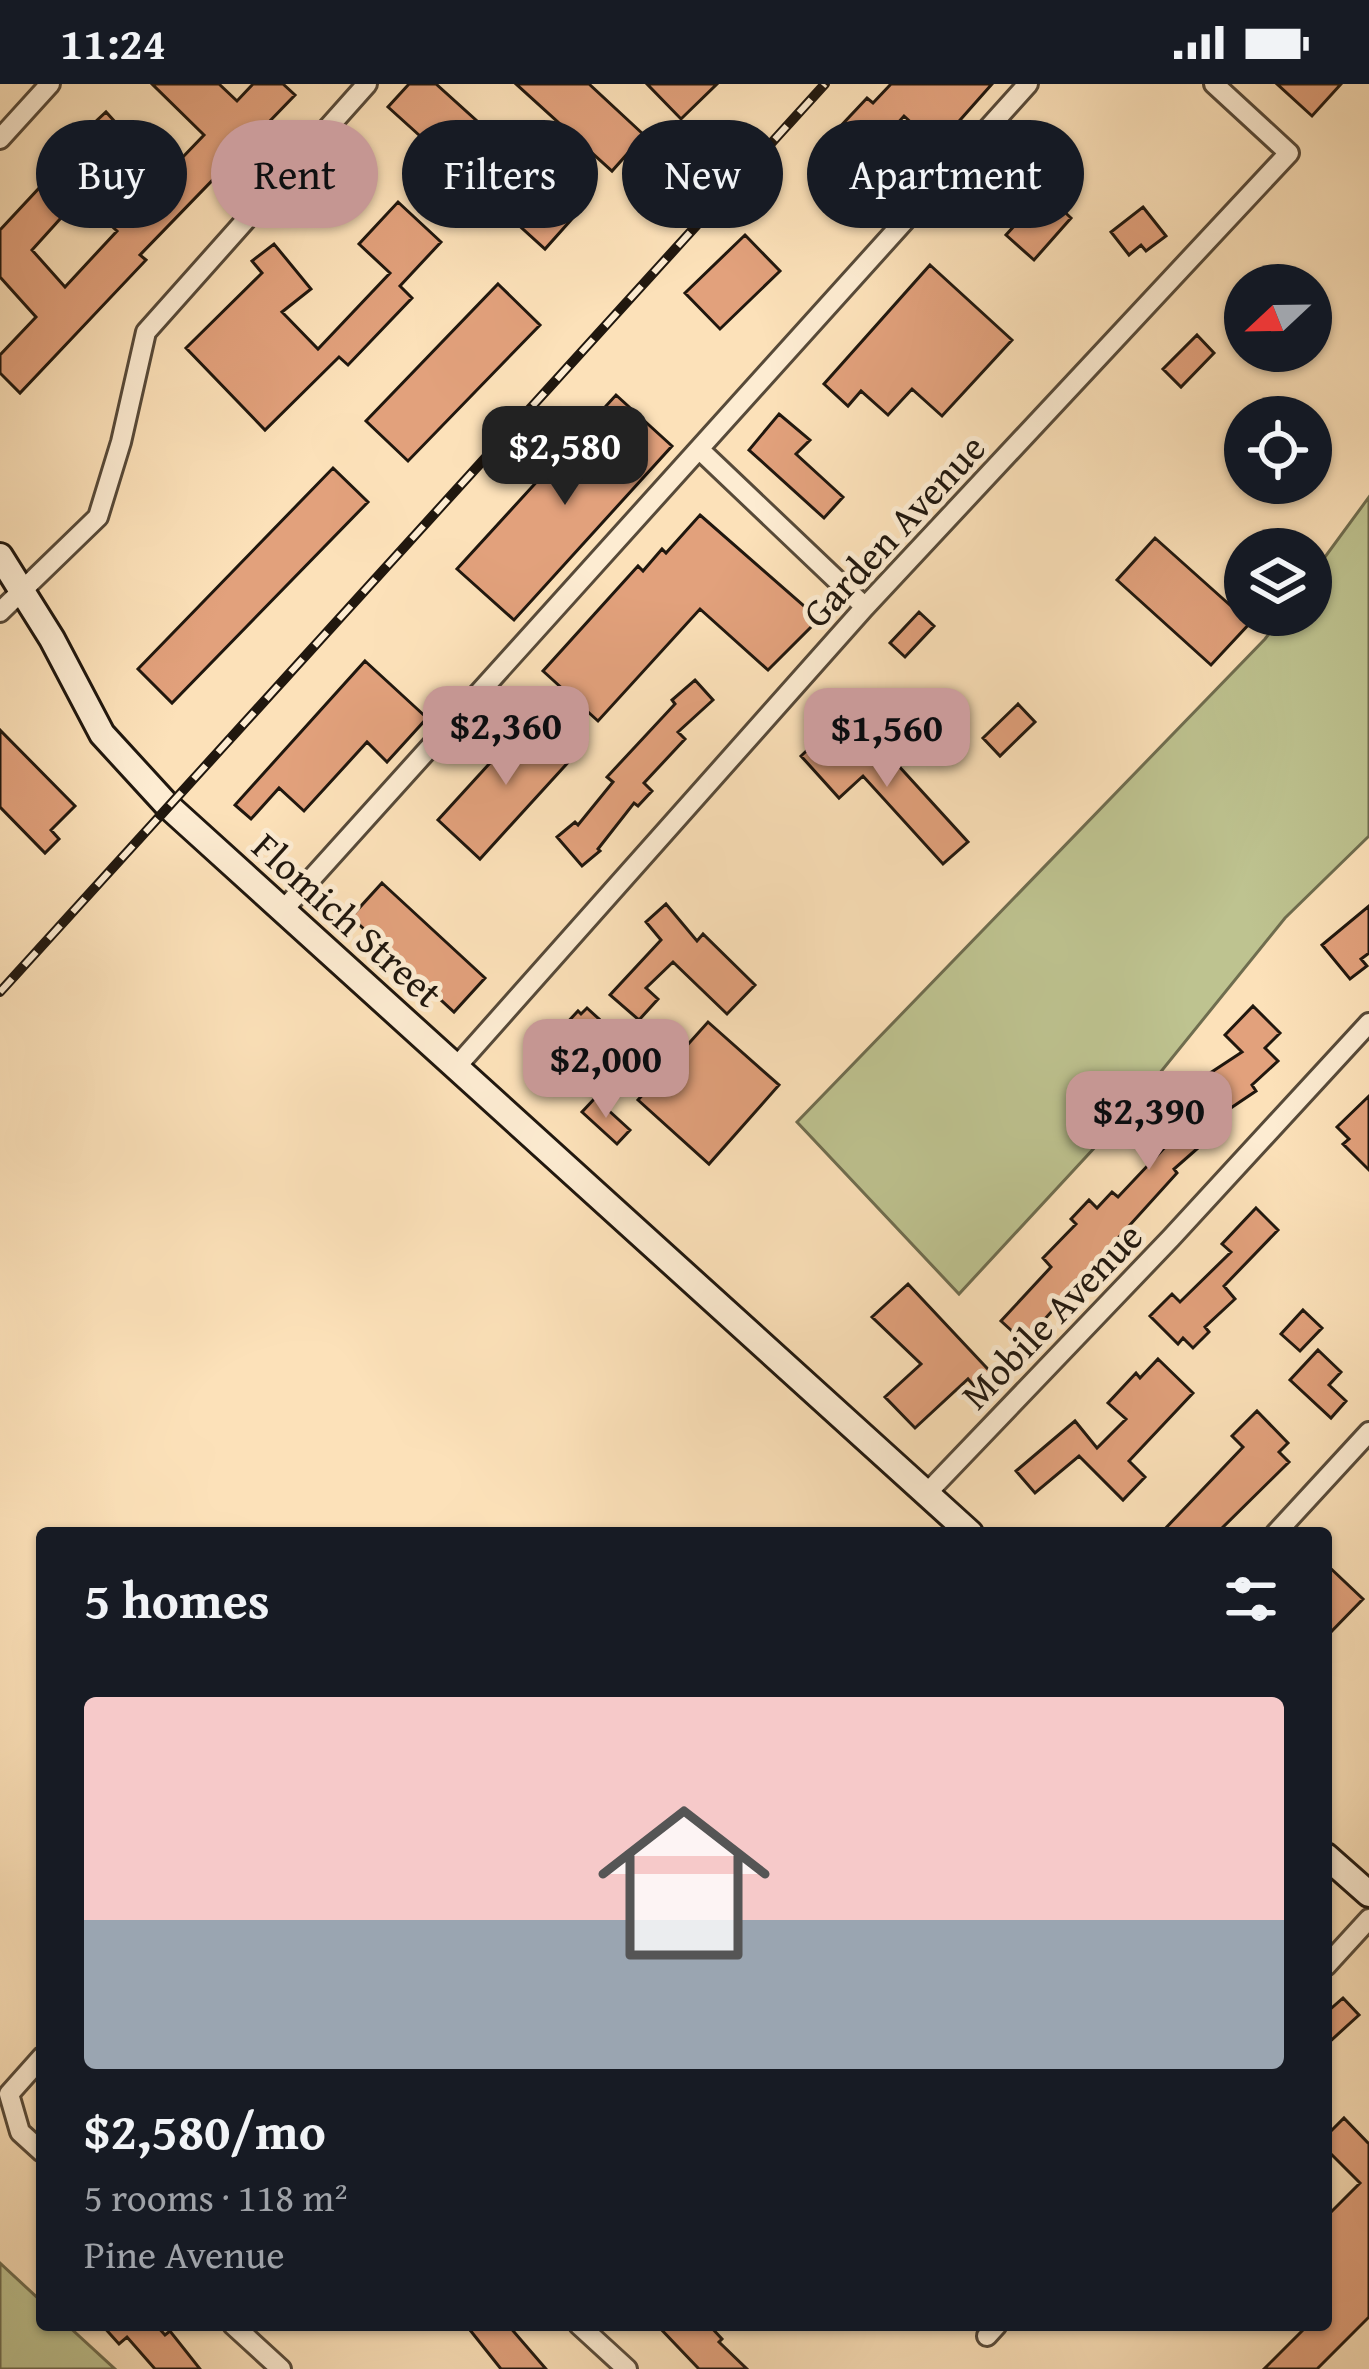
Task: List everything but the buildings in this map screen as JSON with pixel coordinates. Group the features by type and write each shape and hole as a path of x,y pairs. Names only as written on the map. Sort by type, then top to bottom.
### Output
{"street":[{"path":"0,139 50,84"},
{"path":"0,612 98,517 146,332 367,84"},
{"path":"285,908 1028,84"},
{"name":"Garden Avenue","path":"457,1066 865,607 1289,153 1214,84"},
{"path":"700,450 865,607"},
{"name":"Flomich Street","path":"0,556 22,587 81,700 119,755 168,806 964,1527"},
{"name":"Mobile Avenue","path":"927,1492 1368,1026"},
{"path":"1282,1527 1369,1432"},
{"path":"1332,1861 1369,1894"},
{"path":"1332,1959 1369,1919"},
{"path":"36,2064 9,2094 20,2132 36,2147"},
{"path":"240,2331 281,2369"},
{"path":"586,2331 627,2369"}],"green space":[{"path":"1369,497 1369,836 1285,918 1134,1105 959,1294 797,1122 1267,636 1332,636 1332,547"},
{"path":"0,2263 36,2296 36,2331 74,2331 115,2369 0,2369"}],"railway":[{"path":"0,992 825,84"}]}
